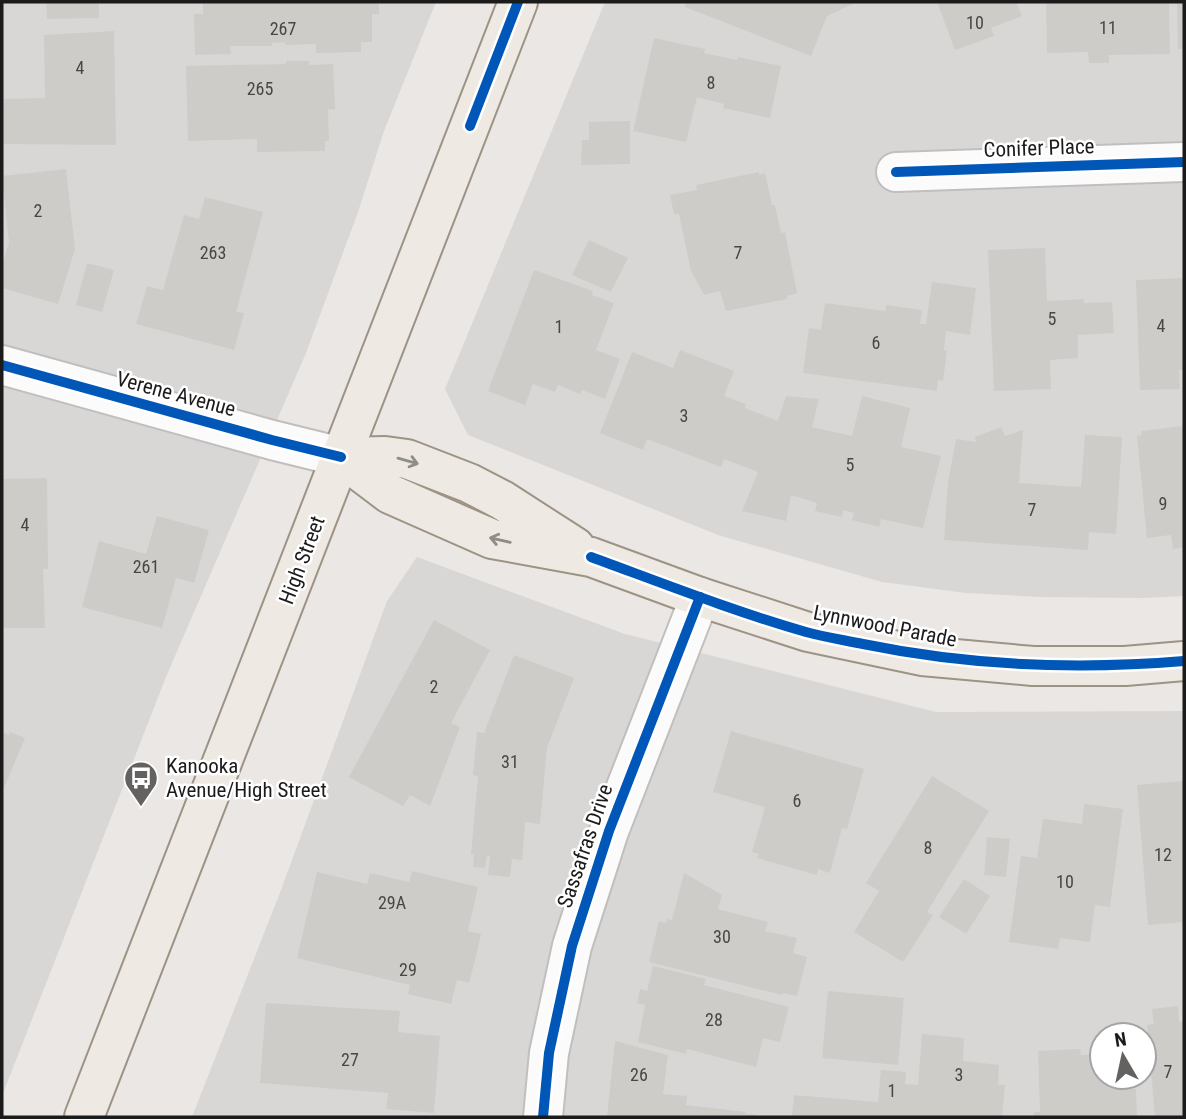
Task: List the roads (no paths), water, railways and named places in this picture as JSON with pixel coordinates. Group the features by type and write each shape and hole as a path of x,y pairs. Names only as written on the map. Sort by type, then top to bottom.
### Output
{"main road":[{"name":"High Street","path":"84,1117 272,640 518,2"},
{"name":"Lynnwood Parade","path":"341,457 369,481 390,494 492,539 591,557 699,597 808,632 922,656 1032,666 1125,666 1184,661"}],"street":[{"name":"Conifer Place","path":"896,172 1184,162"},
{"name":"Verene Avenue","path":"2,365 341,457"},
{"name":"Sassafras Drive","path":"543,1117 549,1052 572,946 608,831 699,597"}],"place":[{"name":"Kanooka Avenue/High Street","path":"141,808"}]}
